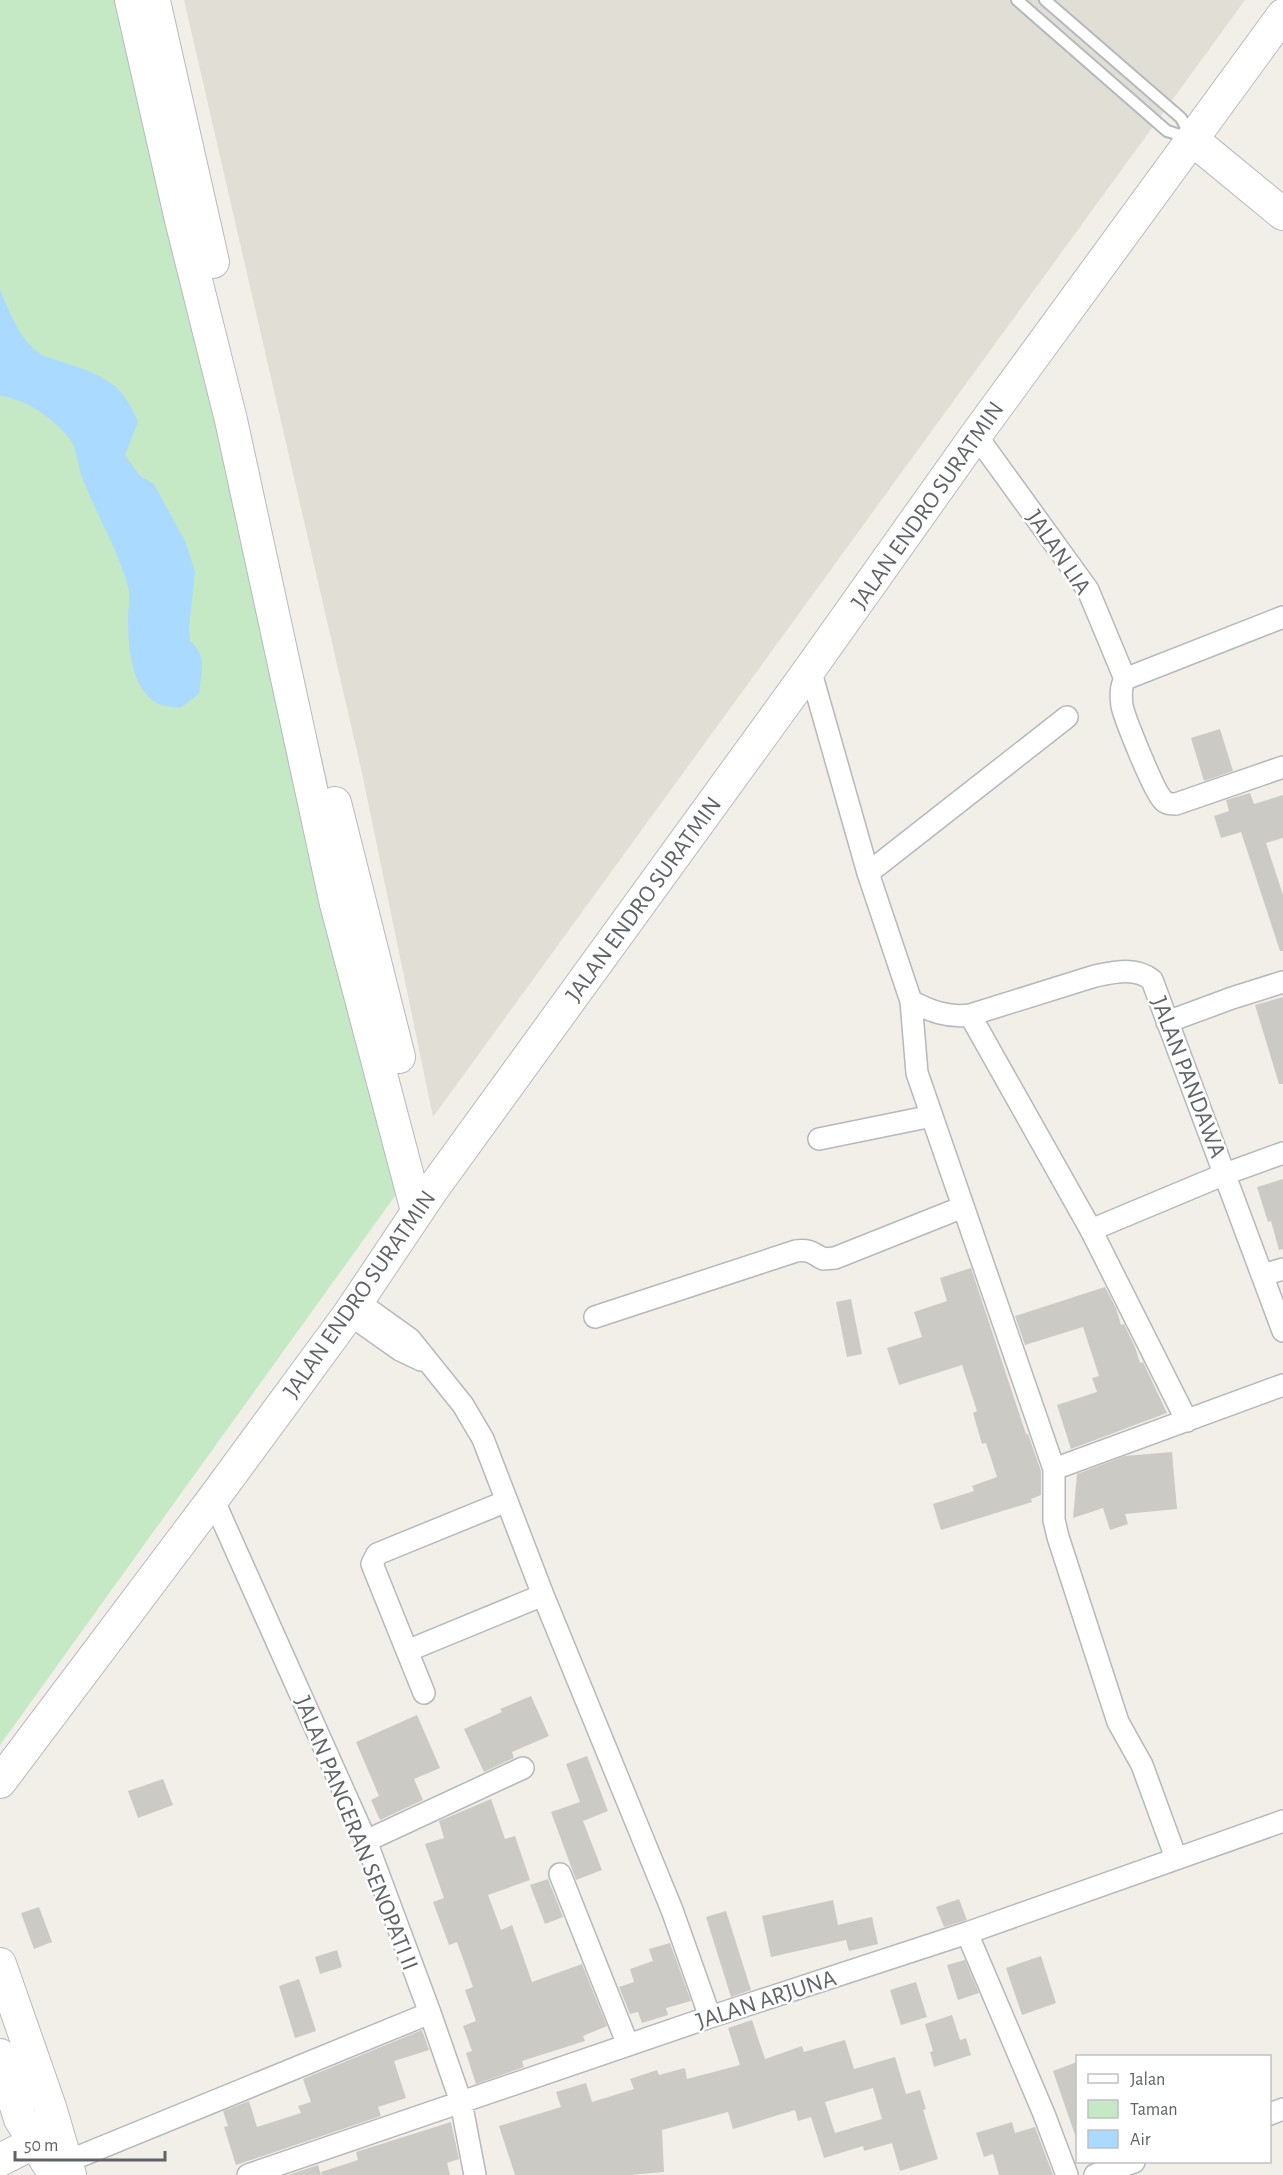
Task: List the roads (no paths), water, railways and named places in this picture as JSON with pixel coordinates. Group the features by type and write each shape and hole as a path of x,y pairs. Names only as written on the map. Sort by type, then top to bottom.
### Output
{"street":[{"path":"131,0 181,220 231,420 336,904 424,1200"},
{"path":"154,0 307,691 424,1200"},
{"name":"JALAN ENDRO SURATMIN","path":"0,1782 353,1308 424,1200 810,669 976,435 1283,15"},
{"path":"1193,140 1283,214"},
{"name":"JALAN LIA","path":"976,435 1088,590 1125,679 1121,685 1122,707 1162,800 1168,804 1176,804 1283,767"},
{"path":"1125,679 1283,617"},
{"path":"810,669 868,873 911,1001 918,1073 1054,1469 1054,1520 1058,1537 1118,1722 1142,1765 1176,1858"},
{"path":"868,873 1067,717"},
{"name":"JALAN PANDAWA","path":"911,1001 942,1014 960,1016 970,1015 1095,976 1116,972 1134,972 1152,980 1225,1174 1273,1272 1283,1331"},
{"path":"1167,1022 1283,982"},
{"path":"970,1015 1091,1230 1187,1421"},
{"path":"819,1139 932,1116"},
{"path":"1091,1230 1225,1174 1283,1153"},
{"path":"595,1317 796,1251 813,1252 823,1259 835,1258 963,1207"},
{"path":"353,1308 400,1350 429,1365 463,1405 483,1440 672,1910 710,2017"},
{"path":"1054,1469 1283,1385"},
{"name":"JALAN PANGERAN SENOPATI II","path":"213,1499 366,1841 461,2102 476,2175"},
{"path":"424,1693 372,1564 374,1559 377,1554 507,1501"},
{"path":"407,1651 543,1594"},
{"path":"366,1841 523,1768"},
{"name":"JALAN ARJUNA","path":"248,2175 710,2017 967,1933 1283,1821"},
{"path":"560,1874 628,2045"},
{"path":"967,1933 1044,2114 1067,2175"},
{"path":"0,1964 32,2126"},
{"path":"0,2055 32,2126 61,2170 430,2013"},
{"path":"0,2160 32,2126"},
{"path":"1095,2175 1131,2163"}],"lane":[{"path":"1017,0 1167,131 1193,140"},
{"path":"1045,0 1181,118 1193,140"}],"water":[{"path":"0,290 16,324 32,347 45,356 91,372 110,382 125,398 138,422 125,455 140,476 154,484 186,543 195,572 189,627 190,641 199,653 202,672 199,694 180,708 157,703 148,696 136,677 130,653 128,587 119,559 82,477 72,442 55,424 29,405 0,396"}]}
